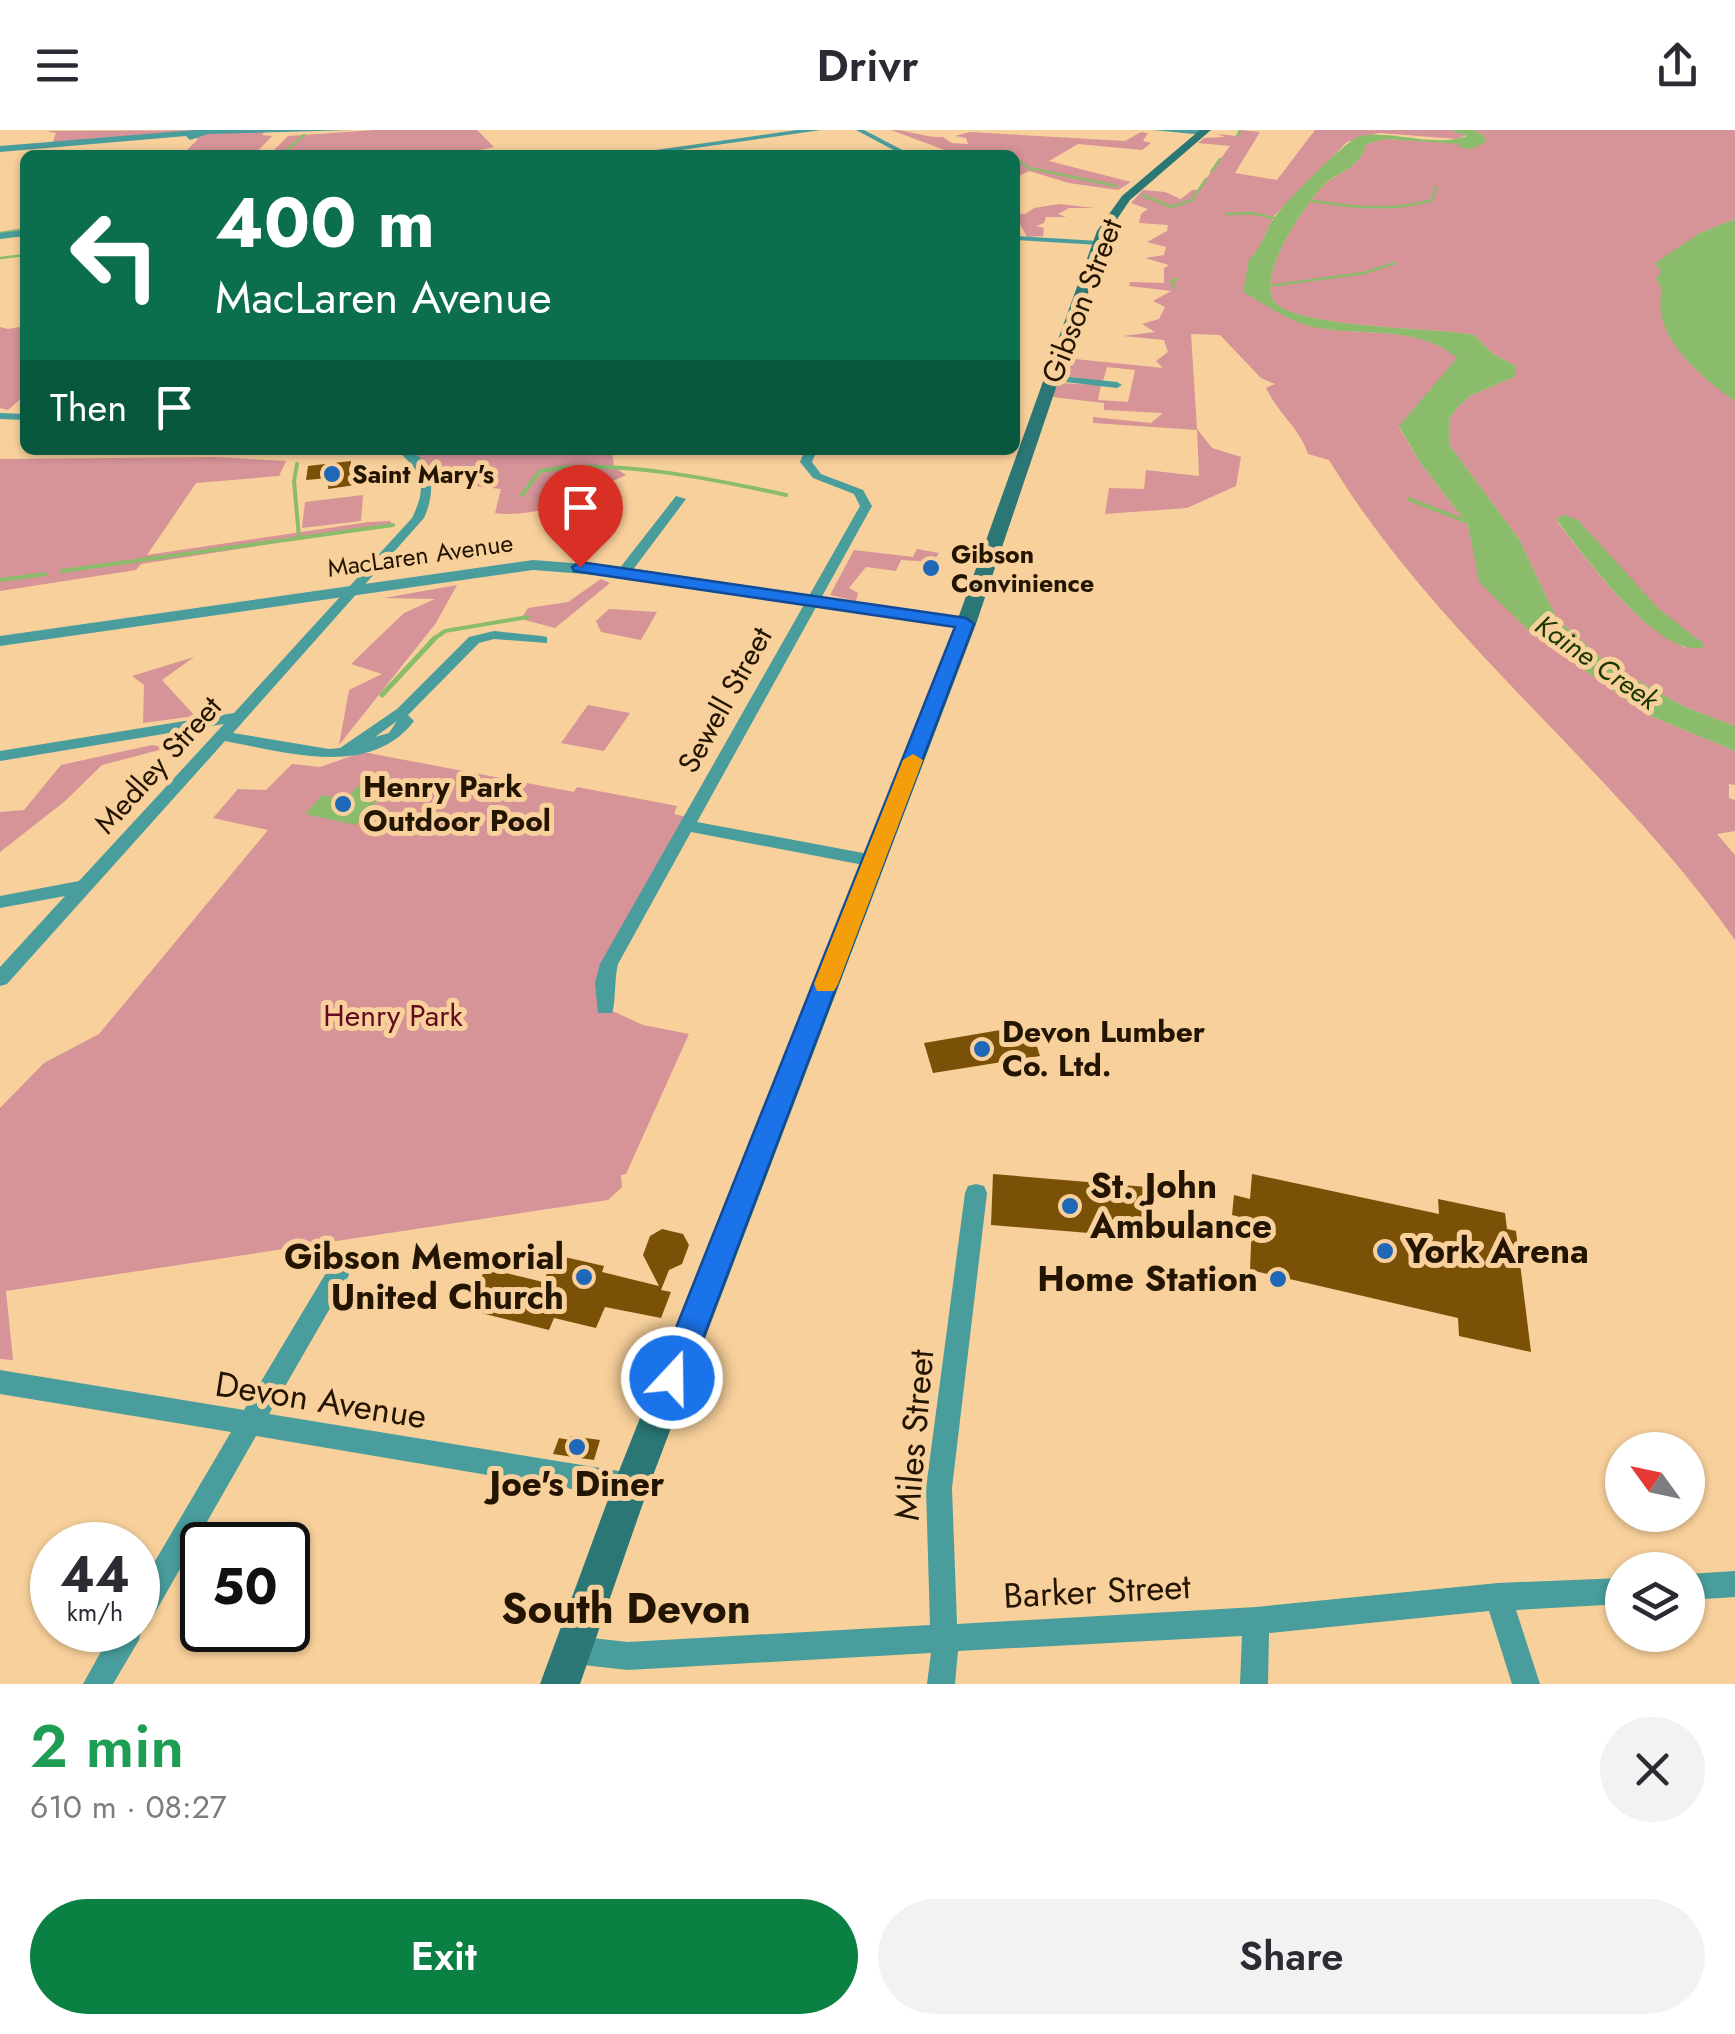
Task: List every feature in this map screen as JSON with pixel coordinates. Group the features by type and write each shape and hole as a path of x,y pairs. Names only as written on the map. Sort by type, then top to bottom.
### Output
{"main road":[{"name":"Gibson Street","path":"567,1667 630,1486 966,624 1107,222 1126,198 1205,131"}],"street":[{"path":"0,149 162,137 349,130"},
{"path":"691,150 817,130"},
{"path":"859,130 898,150"},
{"path":"1157,130 1205,131"},
{"path":"1020,238 1099,244"},
{"path":"1052,378 1117,384"},
{"name":"Medley Street","path":"0,979 410,528 428,499 427,478 413,455"},
{"name":"Sewell Street","path":"606,1008 604,983 609,964 866,501 859,492 812,472 806,462 809,455"},
{"path":"624,572 680,499"},
{"name":"MacLaren Avenue","path":"0,641 533,565 624,572 966,624"},
{"path":"910,616 950,610 977,594"},
{"path":"221,736 329,754 344,752 388,717 401,714 474,640 494,634 542,640"},
{"path":"0,756 239,716"},
{"path":"687,826 874,862"},
{"path":"0,902 86,886"},
{"name":"Miles Street","path":"941,1684 944,1636 939,1488 976,1193"},
{"path":"160,1577 340,1270"},
{"name":"Devon Avenue","path":"0,1382 630,1486"},
{"path":"1705,1586 1735,1584"},
{"name":"Barker Street","path":"567,1667 628,1656 1256,1620 1498,1597 1605,1592"},
{"path":"1498,1597 1526,1684"},
{"path":"1254,1684 1256,1620"},
{"path":"97,1684 116,1652"}],"green space":[{"path":"266,130 262,135 272,136 259,150 188,150 198,139 189,135 52,145 56,133 47,131"},
{"path":"375,130 477,130 494,147 274,150 288,136"},
{"path":"891,130 968,144 966,138 955,136 970,132 1125,141 1141,132 1148,133 1143,141 1151,143 1142,150 1078,144 1049,161 1131,182 1118,190 1069,183 1029,171 1020,176 1020,150 945,150"},
{"path":"1240,130 1260,132 1235,173 1277,180 1315,130 1450,130 1466,135 1457,139 1379,133 1347,142 1274,216 1257,252 1248,295 1312,326 1407,336 1442,347 1458,358 1399,427 1419,461 1468,525 1480,582 1528,630 1646,714 1735,751 1735,785 1729,784 1729,798 1735,800 1735,831 1717,834 1735,855 1735,940 1636,818 1422,587 1373,526 1329,460 1308,454 1266,388 1275,384 1261,378 1220,335 1191,334 1197,429 1212,448 1241,457 1236,486 1187,508 1105,514 1109,488 1144,489 1146,470 1199,476 1197,430 1093,423 1093,417 1151,423 1163,413 1104,410 1104,403 1052,397 1056,383 1101,385 1098,400 1128,402 1135,370 1107,367 1103,381 1065,376 1060,373 1065,358 1163,368 1156,361 1168,352 1164,340 1123,336 1155,332 1142,324 1159,319 1165,307 1153,301 1171,291 1129,286 1130,282 1164,283 1164,268 1169,265 1145,258 1164,255 1166,247 1147,242 1167,231 1168,225 1139,223 1141,214 1148,209 1131,203 1143,190 1165,192 1181,199 1198,190 1230,146 1198,143 1204,138 1225,137 1217,134 1237,136"},
{"path":"1473,130 1735,130 1735,219 1700,233 1661,272 1662,290 1691,365 1735,401 1735,726 1685,707 1608,664 1557,619 1519,539 1450,446 1449,419 1458,407 1470,396 1516,376 1516,366 1493,354 1474,335 1335,322 1285,310 1273,300 1272,273 1296,223 1324,185 1360,158 1366,144 1385,139 1467,144 1458,147 1480,145 1483,135","holes":["1556,520 1603,551 1686,648 1630,608"]},
{"path":"1059,204 1095,208 1069,208 1058,214 1066,217 1046,217 1044,223 1036,226 1044,228 1043,236 1027,237 1020,214"},
{"path":"0,327 20,327 20,399 8,410 0,408"},
{"path":"410,455 613,455 614,467 626,475 547,509 513,514 495,513 501,489 428,481"},
{"path":"216,457 286,461 279,476 196,483 147,555 369,522 390,521 393,525 141,564 136,570 0,591 0,459"},
{"path":"363,495 361,521 302,528 305,502"},
{"path":"917,549 939,553 933,562 901,560 896,571 866,567 849,588 858,593 856,601 830,595 854,550 913,557"},
{"path":"601,579 610,583 555,628 521,619 528,608 568,602"},
{"path":"457,585 436,623 339,745 349,690 382,674 351,664 404,613 435,599 384,598"},
{"path":"609,609 657,612 641,640 601,632 596,621"},
{"path":"194,657 162,680 195,716 143,723 144,685 132,676"},
{"path":"588,705 630,713 604,751 561,743"},
{"path":"152,745 167,748 102,765 64,802 0,852 0,812 24,810 61,765"},
{"name":"Henry Park","path":"363,752 574,792 577,787 677,806 674,814 691,818 609,964 606,1008 643,1025 689,1034 626,1174 621,1175 622,1187 608,1200 6,1291 13,1360 0,1359 0,1108 44,1063 99,1034 268,830 213,818 238,789 266,790 292,764 320,767"}],"water":[{"name":"Kaine Creek","path":"1450,130 1473,130 1483,135 1486,142 1471,149 1458,147 1459,144 1385,139 1366,144 1360,158 1324,185 1296,223 1272,273 1273,300 1285,310 1335,322 1474,335 1493,354 1516,366 1516,376 1470,396 1458,407 1449,419 1450,446 1519,539 1557,619 1608,664 1685,707 1735,726 1735,751 1646,714 1528,630 1479,582 1468,525 1419,461 1399,426 1457,358 1425,340 1303,324 1243,292 1249,259 1273,219 1353,140 1373,135 1441,140 1467,136"},
{"path":"1735,219 1735,401 1694,368 1671,339 1660,307 1662,290 1656,279 1661,272 1655,263 1700,233"},
{"path":"1564,515 1578,520 1659,609 1704,644 1702,648 1684,646 1642,620 1601,577 1556,519"},
{"path":"359,785 386,791 356,825 305,814 322,795 345,800"}],"building":[{"name":"Saint Mary's","path":"351,461 350,472 357,471 355,485 328,489 329,478 306,480 308,466"},
{"name":"Devon Lumber Co. Ltd.","path":"1030,1025 1040,1056 933,1073 924,1043"},
{"name":"St. John Ambulance","path":"993,1174 1147,1187 1150,1238 991,1225"},
{"name":"York Arena","path":"1252,1174 1439,1214 1438,1199 1505,1213 1507,1229 1516,1231 1531,1352 1459,1336 1458,1318 1250,1270 1252,1220 1232,1215 1234,1195 1250,1199"},
{"name":"Gibson Memorial United Church","path":"662,1229 683,1234 689,1245 682,1264 669,1270 661,1290 671,1292 661,1318 605,1307 596,1328 554,1318 549,1330 465,1309 486,1268 543,1282 556,1255 604,1266 602,1272 659,1286 643,1255 650,1236"},
{"name":"Joe's Diner","path":"571,1436 600,1440 594,1460 553,1454 559,1438 570,1440"}],"waterway":[{"path":"1237,136 1240,130"},
{"path":"287,150 304,135"},
{"path":"1211,172 1220,159"},
{"path":"1020,162 1029,168 1117,186"},
{"path":"1142,195 1172,207 1192,200 1206,179"},
{"path":"1312,201 1402,206 1432,200 1436,187"},
{"path":"1227,214 1251,213 1274,218"},
{"path":"0,233 20,230"},
{"path":"0,258 20,256"},
{"path":"1269,286 1364,273 1395,263"},
{"path":"1175,288 1171,281 1177,279"},
{"path":"297,464 294,481 299,538"},
{"path":"522,495 540,471 567,467 663,472 786,495"},
{"path":"1409,499 1465,521"},
{"path":"62,571 393,525"},
{"path":"0,580 45,574"},
{"path":"435,638 445,631 528,617"},
{"path":"382,695 435,638"},
{"path":"431,641 435,638"}],"slow traffic":[{"path":"826,984 913,760"}],"place":[{"name":"Saint Mary's","path":"332,474"},
{"name":"Gibson Convinience","path":"931,568"},
{"name":"Henry Park Outdoor Pool","path":"343,804"},
{"name":"Devon Lumber Co. Ltd.","path":"982,1049"},
{"name":"St. John Ambulance","path":"1070,1206"},
{"name":"York Arena","path":"1385,1251"},
{"name":"Gibson Memorial United Church","path":"584,1277"},
{"name":"Home Station","path":"1278,1279"},
{"name":"Joe's Diner","path":"577,1447"}],"district":[{"name":"South Devon","path":"626,1608"}],"route":[{"path":"580,567 966,624 672,1378"}]}
